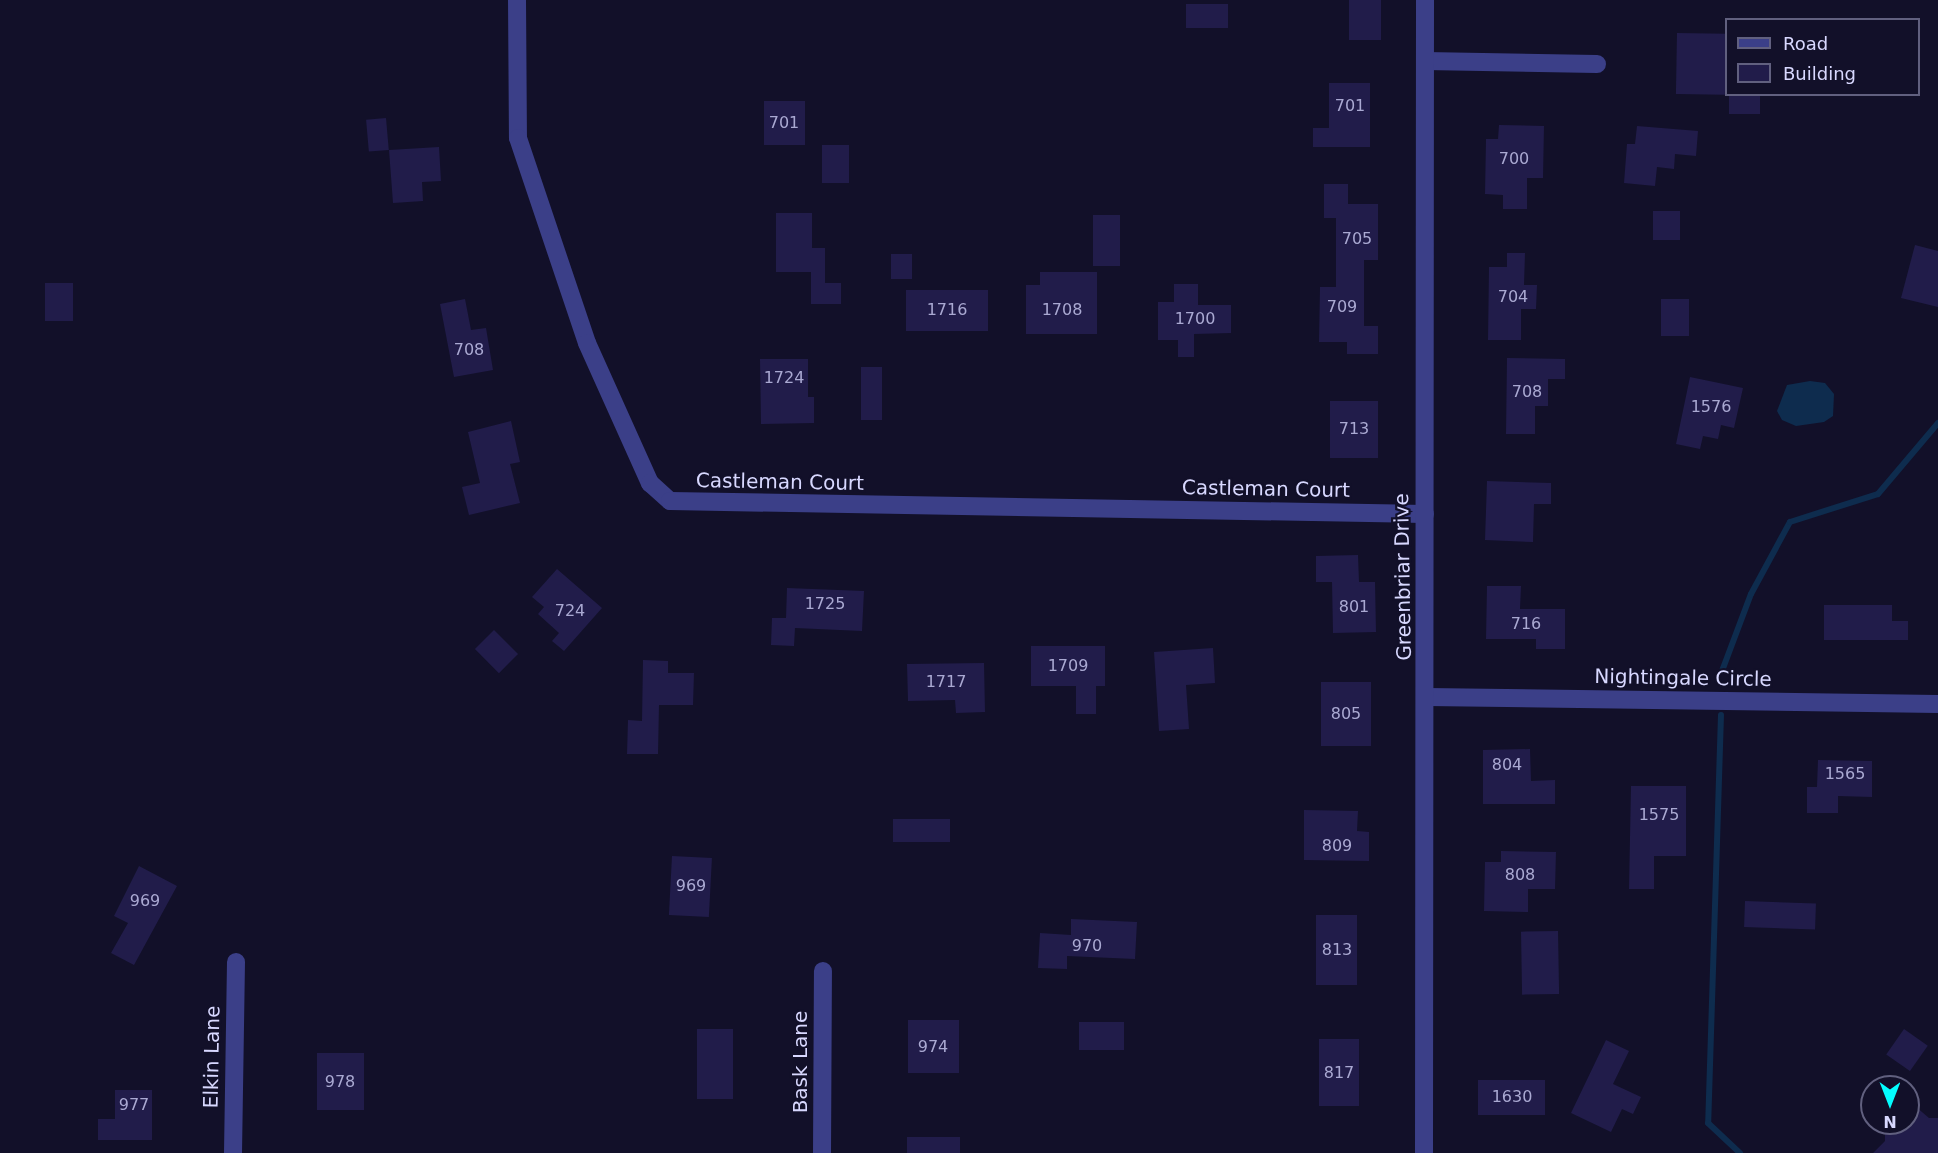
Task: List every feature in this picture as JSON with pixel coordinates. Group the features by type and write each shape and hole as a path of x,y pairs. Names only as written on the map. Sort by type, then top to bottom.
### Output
{"street":[{"name":"Castleman Court","path":"518,0 518,138 587,343 650,483 670,501 1425,514"},
{"name":"Greenbriar Drive","path":"1424,1153 1427,697 1425,0"},
{"path":"1425,61 1597,64"},
{"name":"Nightingale Circle","path":"1427,697 1938,704"},
{"name":"Elkin Lane","path":"233,1153 236,962"},
{"name":"Bask Lane","path":"822,1153 823,971"}],"water":[{"path":"1810,381 1825,383 1834,394 1833,416 1824,422 1796,426 1782,420 1777,411 1787,385"}],"building":[{"path":"1349,0 1381,0 1381,40 1349,40"},
{"path":"1186,4 1228,4 1228,28 1186,28"},
{"path":"1677,33 1725,34 1725,95 1676,94"},
{"path":"1329,83 1370,83 1370,147 1313,147 1313,128 1329,128"},
{"path":"1729,96 1760,96 1760,114 1729,114"},
{"path":"764,101 805,101 805,145 764,145"},
{"path":"386,118 389,150 369,152 366,120"},
{"path":"1499,125 1544,126 1543,178 1527,178 1527,209 1503,209 1503,195 1485,194 1486,139 1498,139"},
{"path":"1637,126 1698,131 1696,156 1675,154 1674,169 1657,167 1655,186 1624,183 1627,144 1635,144"},
{"path":"822,145 849,145 849,183 822,183"},
{"path":"439,147 441,181 422,182 423,201 393,203 389,150"},
{"path":"1324,184 1348,184 1348,204 1378,204 1378,260 1364,260 1364,326 1378,326 1378,354 1347,354 1347,342 1319,342 1320,287 1336,287 1336,218 1324,218"},
{"path":"1653,211 1680,211 1680,240 1653,240"},
{"path":"776,213 812,213 812,248 825,248 825,283 841,283 841,304 811,304 811,272 776,272"},
{"path":"1093,215 1120,215 1120,266 1093,266"},
{"path":"1915,245 1938,251 1938,307 1901,298"},
{"path":"1507,253 1525,253 1524,285 1537,285 1536,309 1521,309 1521,340 1488,340 1489,267 1507,267"},
{"path":"891,254 912,254 912,279 891,279"},
{"path":"1040,272 1097,272 1097,334 1026,334 1026,285 1040,285"},
{"path":"45,283 73,283 73,321 45,321"},
{"path":"1174,284 1198,284 1198,305 1231,305 1231,333 1194,334 1194,357 1178,357 1178,340 1158,340 1158,302 1174,302"},
{"path":"906,290 988,290 988,331 906,331"},
{"path":"465,299 471,330 486,328 493,370 454,377 440,304"},
{"path":"1661,299 1689,299 1689,336 1661,336"},
{"path":"1507,358 1565,359 1565,379 1548,379 1548,406 1535,406 1535,434 1506,434"},
{"path":"760,359 808,359 808,397 814,397 814,423 761,424"},
{"path":"861,367 882,367 882,420 861,420"},
{"path":"1690,377 1743,388 1734,428 1721,425 1718,439 1703,436 1700,449 1676,444"},
{"path":"1330,401 1378,401 1378,458 1330,458"},
{"path":"511,421 520,462 510,464 520,503 469,515 462,487 480,483 468,432"},
{"path":"1487,481 1551,483 1551,504 1534,504 1533,542 1485,540"},
{"path":"1358,555 1359,582 1375,582 1376,632 1333,633 1332,582 1316,582 1316,556"},
{"path":"557,569 602,608 564,651 552,641 559,633 538,614 544,607 532,597"},
{"path":"1487,586 1521,586 1520,609 1565,609 1565,649 1536,649 1536,639 1486,639"},
{"path":"787,588 864,591 862,631 795,628 794,646 771,645 772,618 786,618"},
{"path":"1824,605 1892,605 1892,621 1908,621 1908,640 1824,640"},
{"path":"494,630 518,654 499,673 475,649"},
{"path":"1031,646 1105,646 1105,686 1096,686 1096,714 1076,714 1076,686 1031,686"},
{"path":"1213,648 1215,683 1186,685 1189,729 1159,731 1154,652"},
{"path":"643,660 668,661 668,673 694,673 693,705 659,705 658,754 627,754 628,720 642,721"},
{"path":"984,663 985,712 956,713 955,700 908,701 907,664"},
{"path":"1321,682 1371,682 1371,746 1321,746"},
{"path":"1530,749 1531,781 1555,780 1555,804 1483,804 1483,750"},
{"path":"1818,760 1872,761 1872,797 1838,796 1838,813 1807,813 1807,787 1817,787"},
{"path":"1631,786 1686,786 1686,856 1654,856 1654,889 1629,889"},
{"path":"1304,810 1358,811 1357,831 1369,832 1369,861 1304,860"},
{"path":"893,819 950,819 950,842 893,842"},
{"path":"1501,851 1556,852 1555,889 1528,889 1528,912 1484,911 1485,862 1501,862"},
{"path":"672,856 712,858 709,917 669,915"},
{"path":"139,866 177,886 134,965 111,953 128,923 114,916"},
{"path":"1745,901 1816,903 1815,929 1744,927"},
{"path":"1316,915 1357,915 1357,985 1316,985"},
{"path":"1071,919 1137,922 1135,959 1067,956 1067,969 1038,968 1040,933 1071,935"},
{"path":"1558,931 1559,994 1522,995 1521,932"},
{"path":"908,1020 959,1020 959,1073 908,1073"},
{"path":"1079,1022 1124,1022 1124,1050 1079,1050"},
{"path":"697,1029 733,1029 733,1099 697,1099"},
{"path":"1904,1029 1928,1046 1910,1071 1886,1054"},
{"path":"1319,1039 1359,1039 1359,1106 1319,1106"},
{"path":"1606,1040 1629,1051 1613,1084 1641,1097 1633,1114 1622,1109 1611,1132 1571,1113"},
{"path":"317,1053 364,1053 364,1110 317,1110"},
{"path":"1478,1080 1545,1080 1545,1115 1478,1115"},
{"path":"115,1090 152,1090 152,1140 98,1140 98,1119 115,1119"},
{"path":"1920,1110 1929,1118 1938,1118 1938,1153 1873,1153 1885,1141 1885,1135 1920,1135"},
{"path":"907,1137 960,1137 960,1153 907,1153"}],"waterway":[{"path":"1722,671 1751,594 1790,522 1878,494 1938,423"},
{"path":"1721,715 1708,1123 1740,1153"}]}
